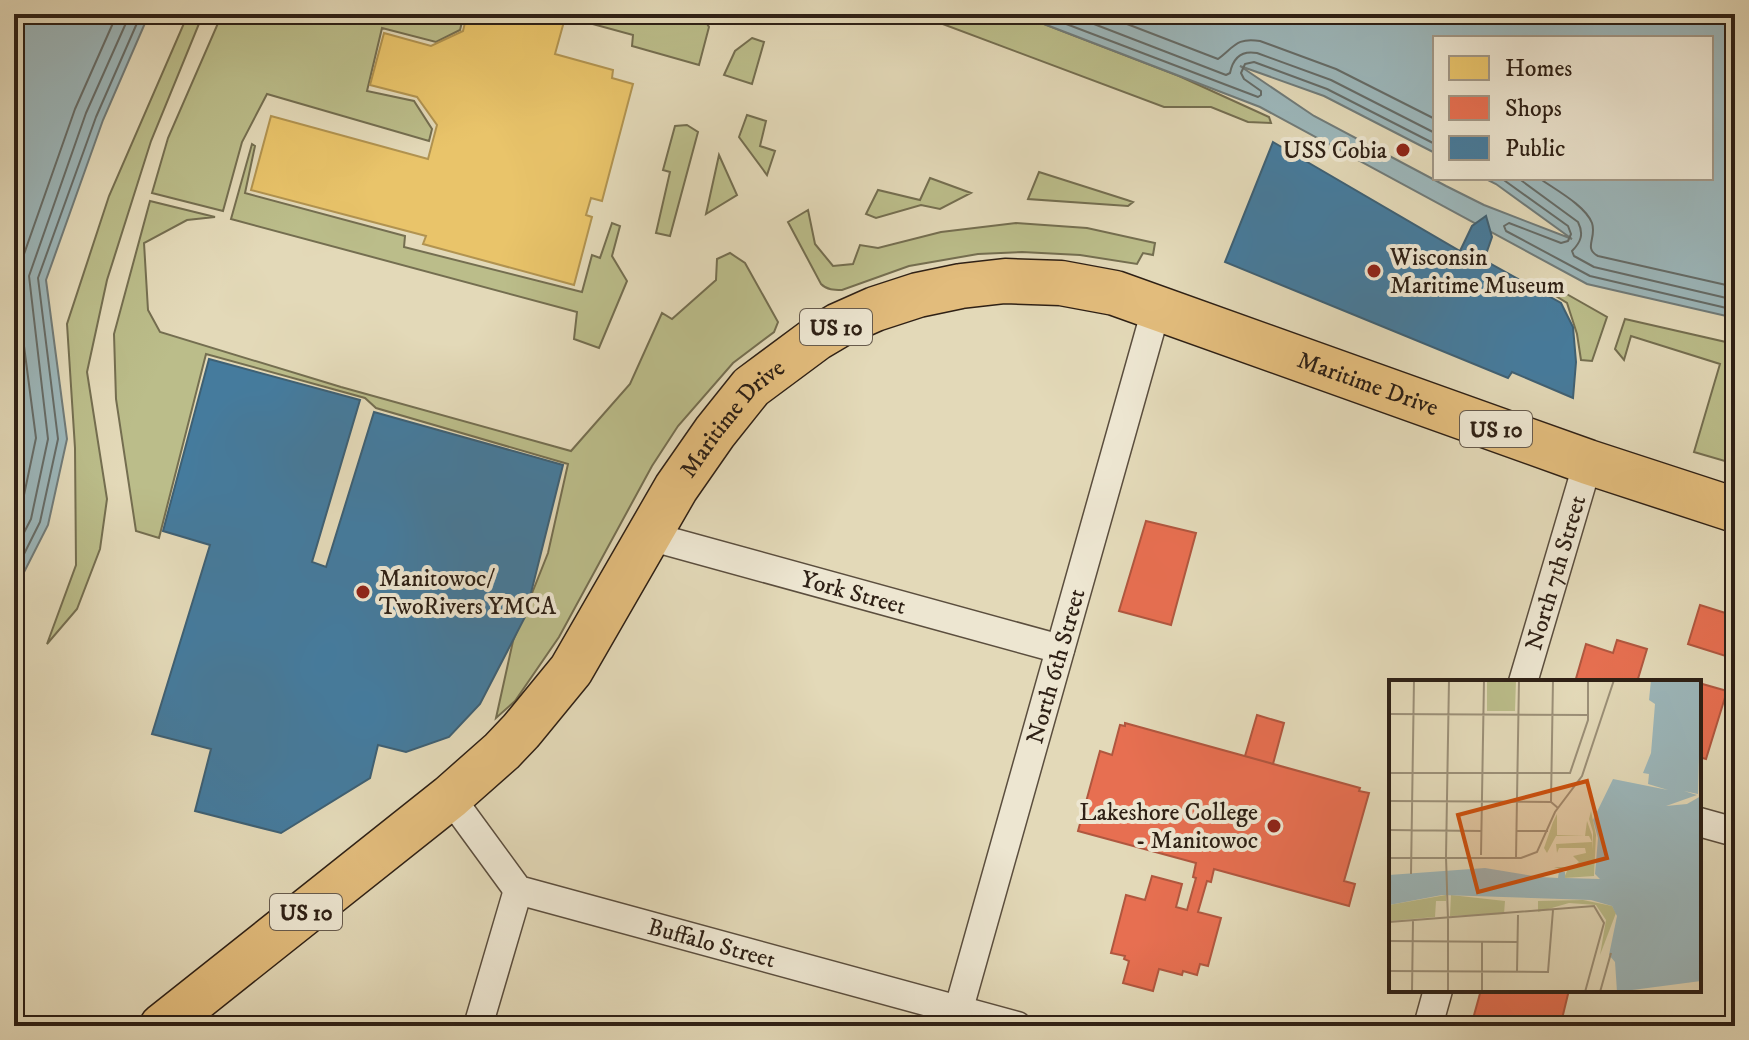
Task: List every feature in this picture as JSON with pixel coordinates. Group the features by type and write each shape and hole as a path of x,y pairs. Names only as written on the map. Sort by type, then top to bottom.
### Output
{"main road":[{"name":"Maritime Drive","path":"162,1026 450,797 521,731 571,670 676,488 751,387 817,338 866,313 906,298 940,289 1005,281 1080,285 1115,293 1588,462 1735,510"}],"street":[{"name":"North 6th Street","path":"956,1018 1157,306"},
{"name":"North 7th Street","path":"1524,680 1588,462"},
{"name":"York Street","path":"649,536 1060,649"},
{"path":"450,797 518,890 478,1026"},
{"path":"1701,823 1735,832"},
{"name":"Buffalo Street","path":"518,890 956,1018 1017,1026"},
{"path":"1428,1026 1437,992"}],"green space":[{"path":"188,14 203,14 151,141 107,280 87,372 107,499 100,549 77,609 47,644 76,565 75,448 67,324 109,196"},
{"path":"222,14 464,14 460,30 436,42 382,28 367,91 414,101 432,129 429,141 267,94 242,142 223,211 152,193 168,138"},
{"path":"556,14 701,14 709,27 699,65 632,46 633,35"},
{"path":"916,14 1018,14 1179,76 1269,117 1271,123 1248,122 1211,107 1164,107"},
{"path":"752,38 764,42 752,84 724,75 735,51"},
{"path":"747,115 766,121 760,146 775,151 767,175 739,137"},
{"path":"687,125 698,132 670,236 656,233 670,172 663,170 675,126"},
{"path":"252,144 255,146 245,193 405,236 404,247 582,292 592,255 600,258 612,223 620,226 612,256 627,281 599,348 574,339 577,312 231,219"},
{"path":"719,155 737,195 706,214"},
{"path":"1039,172 1133,202 1128,206 1028,199"},
{"path":"930,178 971,193 940,209 921,205 876,218 866,214 878,190 920,200"},
{"path":"150,201 215,217 187,220 144,243 148,310 160,332 341,387 571,451 630,384 662,313 672,319 716,280 717,259 730,253 745,263 778,322 774,332 733,363 678,426 652,466 559,637 515,701 496,718 513,641 548,553 568,464 376,408 365,398 206,354 159,538 136,531 116,399 114,334"},
{"path":"808,210 815,244 833,266 853,264 860,245 878,248 941,232 1016,223 1087,228 1155,243 1153,255 1143,253 1137,264 1080,255 1022,252 978,254 909,266 842,290 833,290 821,284 788,222"},
{"path":"1549,284 1607,317 1592,361 1581,360 1567,303 1546,290"},
{"path":"1625,319 1726,342 1728,336 1735,338 1735,464 1694,452 1720,364 1631,336 1624,360 1615,349"}],"water":[{"path":"14,14 149,14 103,120 46,280 67,439 48,525 14,588"},
{"path":"1018,14 1735,14 1735,318 1587,284 1260,107"}],"building: Homes":[{"path":"467,14 550,14 565,18 555,54 613,70 612,78 633,84 602,201 591,198 586,215 592,217 574,285 423,244 426,236 251,190 271,116 428,159 437,125 417,97 370,85 384,33 431,46 463,31"}],"building: Shops":[{"path":"1146,521 1196,533 1171,625 1119,611"},
{"path":"1700,605 1735,616 1735,659 1688,644"},
{"path":"1617,640 1647,649 1638,680 1576,680 1586,644 1613,653"},
{"path":"1701,684 1727,691 1706,759 1701,758"},
{"path":"1257,715 1284,723 1273,764 1245,756"},
{"path":"1125,723 1369,793 1344,881 1355,884 1349,906 1214,869 1198,912 1221,918 1208,966 1200,964 1197,975 1159,969 1153,991 1123,983 1129,961 1124,959 1125,956 1111,953 1126,895 1145,900 1152,876 1182,884 1176,907 1187,910 1196,878 1193,877 1196,863 1078,831 1100,751 1112,755 1120,725 1125,726"},
{"path":"1480,992 1569,992 1561,1023 1572,1026 1471,1026"}],"building: Public":[{"name":"Wisconsin Maritime Museum","path":"1273,142 1460,251 1472,226 1486,216 1492,237 1484,260 1561,303 1573,327 1576,362 1573,398 1512,372 1508,378 1225,262"},
{"name":"Manitowoc/ TwoRivers YMCA","path":"209,359 360,400 312,562 326,567 374,412 563,465 525,617 480,704 449,737 406,752 378,745 370,778 281,833 195,811 211,749 152,734 210,545 163,531"}],"place":[{"name":"USS Cobia","path":"1403,150"},
{"name":"Wisconsin Maritime Museum","path":"1374,271"},
{"name":"Manitowoc/ TwoRivers YMCA","path":"363,592"},
{"name":"Lakeshore College - Manitowoc","path":"1274,826"}]}
